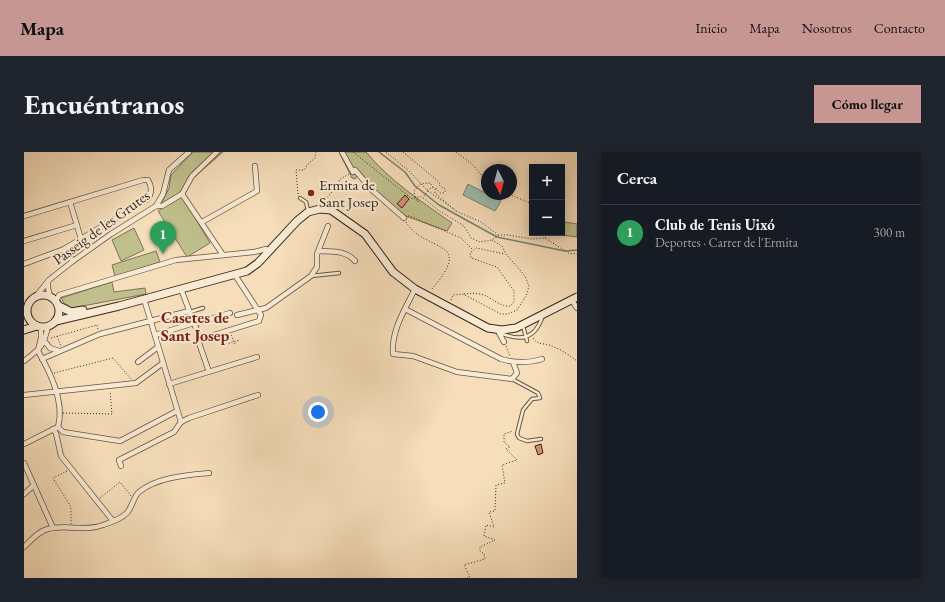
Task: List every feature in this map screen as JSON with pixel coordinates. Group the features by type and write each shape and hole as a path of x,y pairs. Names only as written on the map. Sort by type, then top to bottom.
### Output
{"main road":[{"path":"24,330 247,271 258,263 296,221 308,212 320,209 331,210 365,234 393,272 415,289 488,328 497,331 509,330 523,325 574,298"},
{"path":"24,300 35,297 50,296 71,312 119,306"},
{"path":"35,297 28,305 26,316 42,326"},
{"path":"56,321 59,314 58,303"}],"street":[{"name":"Passeig de les Grutes","path":"35,297 49,280 74,261 111,234 156,206 163,194 169,170 189,152"},
{"path":"156,206 162,206 182,194 192,176 217,152"},
{"path":"342,152 353,172 355,170 372,190 404,218"},
{"path":"202,222 257,192 255,166"},
{"path":"24,216 143,180 148,180 151,185 151,193 148,199 64,249 24,264"},
{"path":"182,194 223,255"},
{"path":"70,202 81,239"},
{"path":"24,241 77,225"},
{"path":"237,315 256,309 266,308 311,276 317,267 319,251 328,226"},
{"path":"64,249 74,261"},
{"path":"58,303 59,295 176,260 266,249"},
{"path":"319,251 338,252 350,255 355,261"},
{"path":"199,339 259,321 261,315 235,275"},
{"name":"Passeig de les Grutes","path":"49,280 48,288 50,296"},
{"path":"181,289 190,311 209,372"},
{"path":"415,289 397,326 393,354 413,356 457,372 512,379 516,373 513,362"},
{"path":"574,298 577,308"},
{"path":"144,299 181,422"},
{"path":"405,309 501,358 513,362 521,360 533,362 542,359"},
{"path":"42,359 100,334 190,311"},
{"path":"155,334 230,313"},
{"path":"42,326 45,340 50,348 61,350"},
{"path":"42,326 38,351 49,375 61,413 58,427"},
{"path":"497,331 504,342"},
{"path":"24,361 38,351 45,340"},
{"path":"138,362 158,347"},
{"path":"169,384 257,357"},
{"path":"24,395 136,384 163,363"},
{"path":"121,466 119,460 174,432 181,422 258,395"},
{"path":"58,427 63,432 120,441 177,411"},
{"path":"24,444 58,427"},
{"path":"53,429 56,433 61,456 113,521"},
{"path":"57,439 63,432"},
{"path":"24,463 53,528"},
{"path":"24,547 42,532 53,528 91,528 113,521 128,512 138,493 146,487 164,480 193,474 209,473"},
{"path":"24,494 34,485"}],"lane":[{"path":"300,198 306,202 308,212"},
{"path":"311,276 339,273"},
{"path":"190,311 203,308"},
{"path":"497,331 516,338 526,336 539,326 544,313"},
{"path":"523,325 527,341"},
{"path":"512,379 538,393 540,398 532,400 523,410 517,434 519,438 526,441 541,439"}],"path":[{"path":"300,198 297,190 296,170 304,170 315,158 316,152"},
{"path":"353,152 412,199 414,198 420,202 415,197 414,190 420,184 430,183 440,193 444,193 446,190 439,185 440,183 403,152"},
{"path":"386,152 428,191 456,211 481,222 499,235 545,238 570,254 577,253"},
{"path":"456,152 472,164 481,175"},
{"path":"320,209 321,203 340,183 339,180 353,172"},
{"path":"423,197 434,187"},
{"path":"434,187 438,196 456,211"},
{"path":"415,197 423,197 438,210 464,226 471,238 480,242 492,240 499,235"},
{"path":"517,198 529,203"},
{"path":"426,295 444,275 449,259 447,252 442,246 424,239 409,227 404,218 410,216 461,238 473,250"},
{"path":"463,294 501,314 508,314 517,310 526,296 529,286 525,276 506,254 502,246 492,240"},
{"path":"473,250 484,248 498,254 506,254"},
{"path":"447,306 453,295 473,293 484,296 505,307 510,306 514,302 514,291 497,267 471,258 470,253 473,250"},
{"path":"45,340 97,325 100,334"},
{"path":"229,330 236,346"},
{"path":"530,334 538,343 549,345 566,353 577,361"},
{"path":"57,336 61,350"},
{"path":"223,345 240,340"},
{"path":"504,342 513,362"},
{"path":"49,375 113,358 136,384"},
{"path":"61,413 112,414 110,386"},
{"path":"467,578 470,577 464,565 485,560 484,554 480,551 480,547 495,540 484,536 486,526 494,527 489,512 495,511 496,485 506,483 502,465 517,460 506,450 510,447 504,442 504,434 519,429"},
{"path":"70,469 53,478 71,507 71,528"},
{"path":"96,501 120,482 134,500"}],"green space":[{"path":"193,152 223,152 193,178 185,193 179,193 161,204 169,188 171,175"},
{"path":"339,152 366,152 375,163 396,182 452,223 447,231 403,215 370,189 358,174 355,179 352,178"},
{"path":"182,196 210,243 187,257 158,211"},
{"path":"565,222 577,224 577,237 565,235"},
{"path":"134,228 144,250 121,261 112,240"},
{"path":"156,251 160,262 115,276 112,265"},
{"path":"112,282 114,292 145,288 146,294 72,308 64,303 61,298"}],"shaded area":[{"path":"468,184 481,191 481,200 501,201 495,211 463,195"}],"building":[{"path":"405,195 409,199 402,208 397,204"},
{"path":"541,444 543,453 538,455 535,446"}],"waterway":[{"path":"379,152 405,172 415,186 439,205 497,237 565,251 577,250"}],"place":[{"name":"Ermita de Sant Josep","path":"311,193"},
{"name":"Club de Tenis Uixó","path":"163,254"}],"district":[{"name":"Casetes de Sant Josep","path":"195,326"}]}
